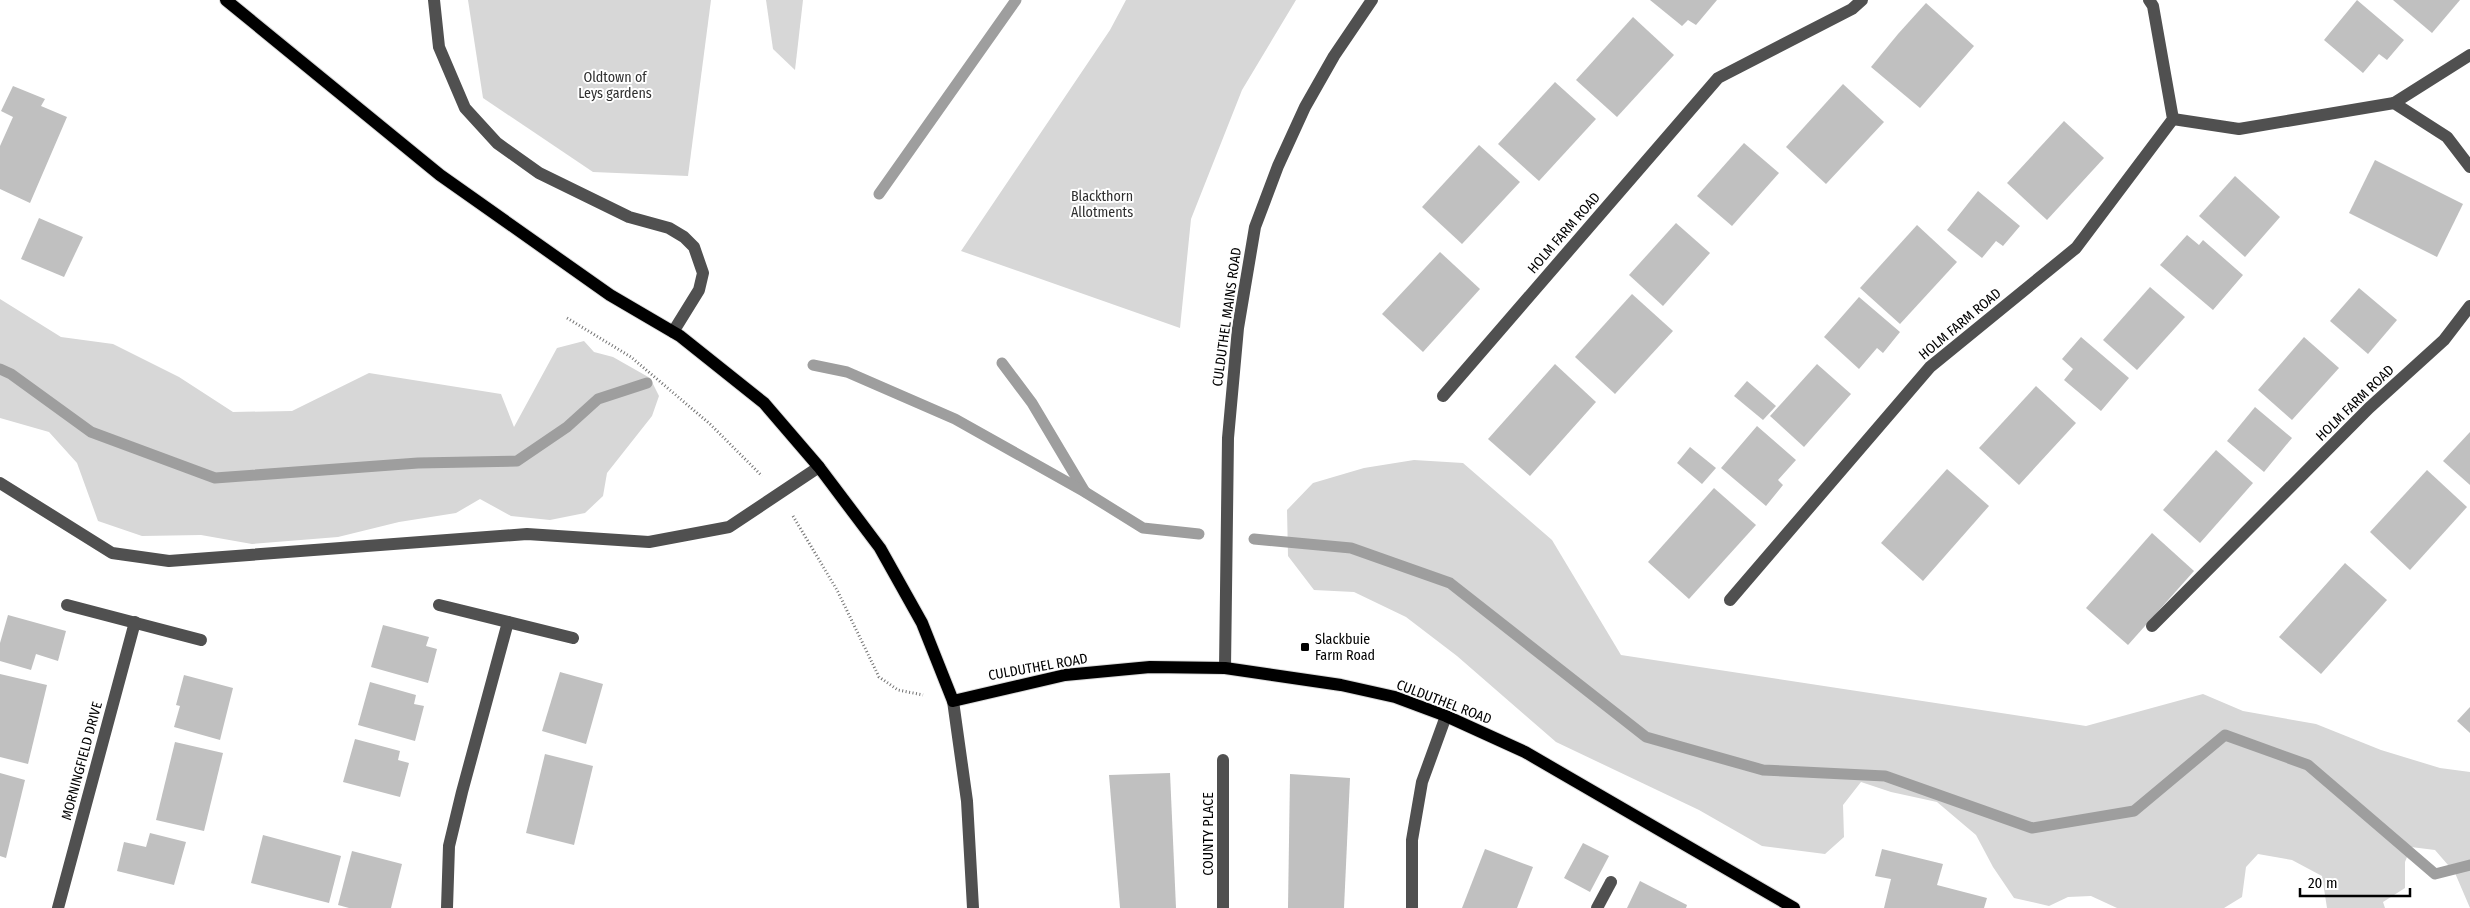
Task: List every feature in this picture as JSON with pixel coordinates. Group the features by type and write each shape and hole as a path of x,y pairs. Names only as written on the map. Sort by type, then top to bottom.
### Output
{"main road":[{"path":"226,0 440,175 610,295 673,332 764,403 819,467 880,548 922,623 953,700"},
{"name":"CULDUTHEL ROAD","path":"953,700 1064,675 1150,667 1224,668 1342,685 1396,698 1446,716 1526,752 1794,908"}],"street":[{"path":"434,0 439,47 465,108 497,143 539,173 629,217 669,228 684,237 694,247 703,273 699,290 673,332"},
{"name":"CULDUTHEL MAINS ROAD","path":"1224,668 1228,438 1238,328 1255,227 1278,166 1305,107 1334,56 1372,0"},
{"name":"HOLM FARM ROAD","path":"1444,396 1718,78 1852,9 1862,0"},
{"path":"2149,0 2153,6 2173,119 2239,129 2394,103 2470,55"},
{"path":"2394,103 2447,137 2470,167"},
{"name":"HOLM FARM ROAD","path":"1730,600 1930,367 2076,248 2173,119"},
{"name":"HOLM FARM ROAD","path":"2152,626 2369,408 2444,340 2470,306"},
{"path":"0,482 112,554 169,561 527,534 649,542 729,527 819,467"},
{"path":"67,605 201,640"},
{"path":"439,605 573,638"},
{"name":"MORNINGFIELD DRIVE","path":"58,908 135,622"},
{"path":"447,908 449,846 508,622"},
{"path":"953,700 966,801 973,908"},
{"path":"1412,908 1412,840 1422,782 1446,716"},
{"name":"COUNTY PLACE","path":"1223,760 1223,908"},
{"path":"1597,908 1611,882"}],"green space":[{"name":"Oldtown of Leys gardens","path":"468,0 711,0 688,176 593,172 483,98"},
{"path":"766,0 803,0 795,70 773,49"},
{"name":"Blackthorn Allotments","path":"1126,0 1296,0 1242,90 1191,219 1180,328 961,251 1110,30"},
{"path":"0,299 61,337 113,344 179,377 233,412 292,411 369,373 501,394 514,427 557,348 584,341 594,352 613,357 650,378 659,396 652,416 607,473 603,496 585,513 550,520 511,516 480,499 456,513 399,522 338,537 252,544 201,535 142,536 98,521 77,463 49,432 0,418"},
{"path":"1414,460 1463,463 1552,540 1621,655 2086,726 2203,694 2243,711 2316,724 2381,750 2440,768 2470,772 2470,908 2455,873 2435,850 2411,847 2405,862 2405,888 2383,902 2385,908 2327,908 2322,876 2292,860 2258,854 2246,867 2242,897 2224,908 2117,908 2091,896 2068,897 2049,906 2014,898 1993,867 1976,835 1937,802 1891,792 1861,782 1843,805 1844,837 1825,854 1762,846 1699,810 1556,742 1457,656 1406,617 1354,592 1314,590 1288,556 1287,510 1313,483 1364,468"}],"building":[{"path":"1650,0 1717,0 1696,25 1688,20 1682,26"},
{"path":"2357,0 2404,40 2387,60 2379,54 2363,73 2324,40"},
{"path":"2393,0 2460,0 2432,33"},
{"path":"1926,3 1974,46 1920,108 1871,67"},
{"path":"1633,17 1674,55 1617,117 1576,80"},
{"path":"1555,82 1596,119 1539,181 1498,144"},
{"path":"1843,84 1884,122 1826,184 1786,147"},
{"path":"13,86 45,99 41,106 67,117 30,203 0,189 0,146 13,117 1,111"},
{"path":"2064,121 2104,158 2047,220 2007,183"},
{"path":"1744,143 1779,173 1732,226 1697,196"},
{"path":"1479,145 1520,182 1462,244 1422,207"},
{"path":"2375,160 2463,204 2437,257 2349,213"},
{"path":"2235,176 2280,217 2245,257 2199,216"},
{"path":"1978,191 2020,226 2003,246 1996,241 1982,258 1947,230"},
{"path":"39,218 83,237 64,277 21,259"},
{"path":"1676,223 1710,253 1663,306 1629,275"},
{"path":"1917,225 1957,262 1900,324 1860,288"},
{"path":"2187,235 2199,245 2203,240 2243,275 2213,310 2160,265"},
{"path":"1440,252 1480,289 1423,352 1382,314"},
{"path":"2150,287 2185,317 2137,370 2103,340"},
{"path":"2359,288 2397,320 2368,354 2330,321"},
{"path":"1632,294 1673,331 1615,394 1575,357"},
{"path":"1859,297 1900,332 1883,353 1877,348 1859,369 1824,337"},
{"path":"2081,337 2129,378 2101,411 2064,380 2073,369 2062,359"},
{"path":"2304,337 2339,368 2292,420 2258,390"},
{"path":"1555,364 1596,402 1530,476 1488,439"},
{"path":"1817,364 1851,394 1804,447 1770,416"},
{"path":"1747,381 1776,406 1763,420 1734,396"},
{"path":"2036,386 2076,423 2019,485 1979,448"},
{"path":"2255,407 2292,438 2264,472 2227,441"},
{"path":"1757,426 1796,460 1778,480 1783,485 1766,506 1721,468"},
{"path":"2470,432 2470,485 2443,461"},
{"path":"1690,447 1716,468 1702,484 1677,463"},
{"path":"2216,450 2253,483 2200,543 2163,510"},
{"path":"1947,469 1989,506 1923,581 1881,543"},
{"path":"2427,470 2467,507 2410,570 2370,532"},
{"path":"1714,488 1756,525 1689,599 1648,562"},
{"path":"2152,533 2194,571 2128,645 2086,608"},
{"path":"2345,563 2387,600 2321,674 2279,637"},
{"path":"8,615 66,631 58,661 36,654 31,670 0,661 0,643"},
{"path":"383,625 429,637 426,646 437,649 428,683 371,667"},
{"path":"560,672 603,684 586,744 542,731"},
{"path":"0,674 47,685 28,764 0,757"},
{"path":"184,675 233,688 220,740 174,727 180,706 176,705"},
{"path":"370,682 416,695 414,704 424,706 415,741 358,725"},
{"path":"2470,707 2470,733 2457,721"},
{"path":"355,739 400,751 398,760 409,763 400,797 343,782"},
{"path":"175,742 223,753 204,831 156,820"},
{"path":"545,754 593,766 574,845 526,833"},
{"path":"0,773 25,780 6,858 0,856"},
{"path":"1170,773 1176,908 1120,908 1109,775"},
{"path":"1290,774 1350,778 1344,908 1288,908"},
{"path":"150,833 186,842 174,885 117,871 124,842 146,847"},
{"path":"263,835 341,856 329,903 251,883"},
{"path":"1583,843 1609,856 1590,892 1564,878"},
{"path":"1485,849 1533,867 1517,908 1462,908"},
{"path":"1882,849 1943,864 1937,885 1987,898 1984,908 1884,908 1891,879 1875,876"},
{"path":"352,851 402,864 391,908 349,908 338,905"},
{"path":"1640,881 1687,905 1686,908 1627,908"}],"waterway":[{"path":"879,194 1016,0"},
{"path":"1002,363 1032,403 1085,492"},
{"path":"813,365 847,372 955,419 1085,492 1143,528 1199,534"},
{"path":"0,369 11,374 91,432 215,478 418,463 517,461 567,427 598,399 647,383"},
{"path":"1254,539 1351,548 1450,583 1646,737 1763,770 1885,776 2032,828 2134,811 2225,735 2308,765 2435,874 2470,865"}],"place":[{"name":"Slackbuie Farm Road","path":"1305,647"}]}
